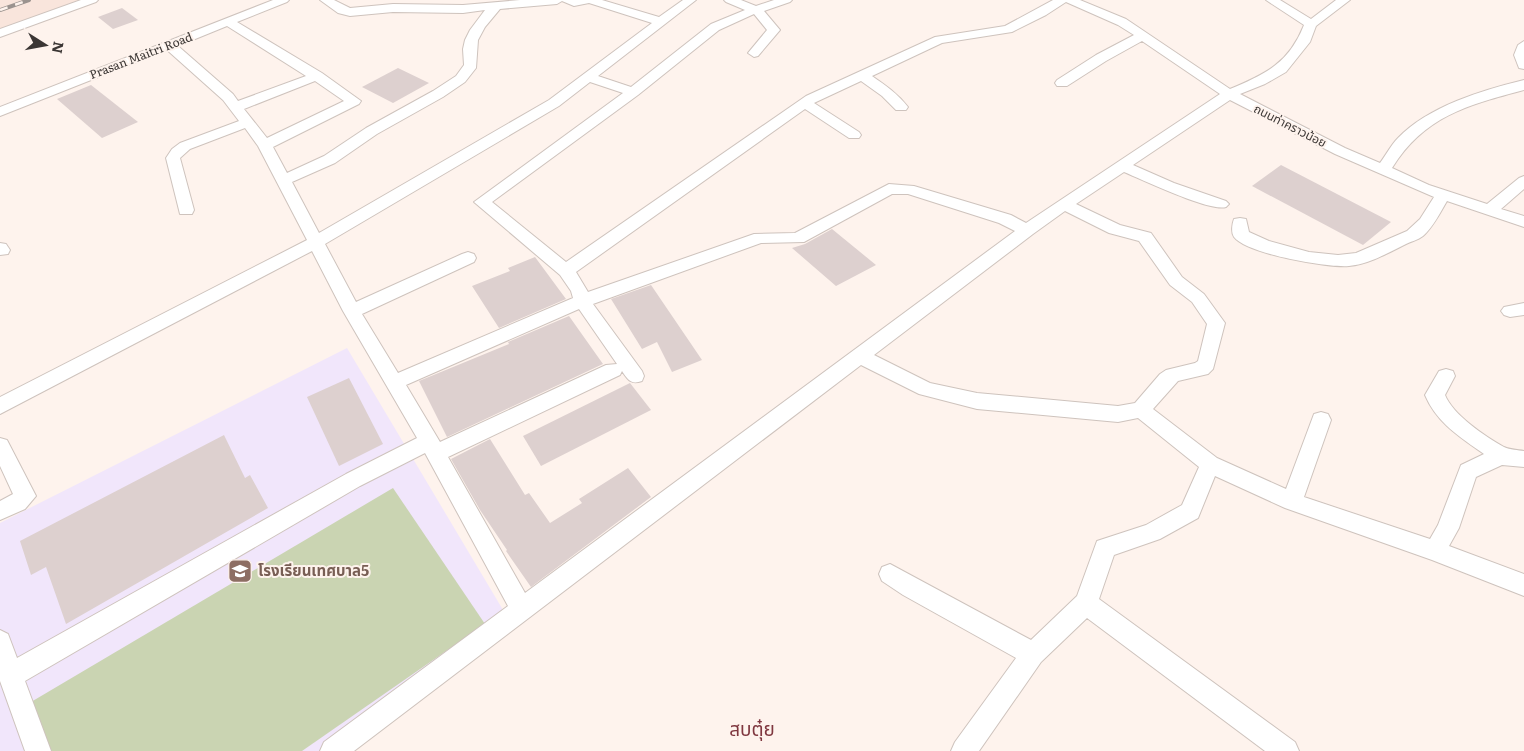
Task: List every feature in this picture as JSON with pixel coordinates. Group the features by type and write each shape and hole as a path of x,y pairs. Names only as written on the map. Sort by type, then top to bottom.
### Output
{"street":[{"path":"0,32 92,0"},
{"name":"Prasan Maitri Road","path":"0,112 283,0"},
{"path":"326,0 342,10 350,12 393,8 441,10 495,7 557,0"},
{"path":"567,0 574,2 590,0 662,22"},
{"path":"0,406 316,242 554,103 690,0"},
{"path":"730,0 757,10 774,30 754,52"},
{"path":"635,376 582,301 579,290 566,271 482,202 634,92 715,27 786,0"},
{"path":"566,271 805,103 939,40 1008,29 1061,0"},
{"name":"ถนนท่าคราวน้อย","path":"1070,0 1092,4 1144,35 1229,94 1340,151 1443,195 1524,222"},
{"path":"1272,0 1311,24"},
{"path":"333,751 1027,230 1229,94 1260,81 1281,69 1304,42 1311,24 1344,0"},
{"path":"284,180 336,156 375,129 436,96 462,77 472,64 469,54 470,44 495,7"},
{"path":"229,22 262,46 317,76 354,101 265,145"},
{"path":"1062,83 1101,58 1144,35"},
{"path":"169,45 228,97 265,145 352,311 433,447 522,609"},
{"path":"1524,45 1520,58 1524,65"},
{"path":"862,75 887,93 901,107"},
{"path":"236,107 317,76"},
{"path":"588,77 634,92"},
{"path":"1383,170 1402,142 1421,126 1468,101 1524,84"},
{"path":"805,103 854,135"},
{"path":"186,210 173,158 176,152 185,146 248,122"},
{"path":"1123,166 1169,186 1221,204"},
{"path":"1489,211 1524,181"},
{"path":"395,382 582,301 760,238 798,238 890,189 909,189 959,206 1005,218 1027,230"},
{"path":"1240,223 1241,234 1269,246 1303,255 1333,260 1347,260 1384,249 1414,235 1432,214 1443,195"},
{"path":"859,356 926,389 977,400 1118,414 1141,410 1167,379 1173,375 1201,369 1206,364 1216,323 1198,298 1176,281 1145,237 1115,229 1064,205"},
{"path":"352,311 468,258"},
{"path":"10,676 344,484 613,370"},
{"path":"1446,376 1436,394 1441,410 1450,419 1486,443 1501,456 1524,460"},
{"path":"1141,410 1210,464 1292,502 1435,551 1524,586"},
{"path":"1292,502 1321,420"},
{"path":"0,446 25,496 18,503 0,512"},
{"path":"1435,551 1448,528 1468,471 1501,456"},
{"path":"964,751 1033,654 1086,603 1105,548 1152,532 1190,510 1210,464"},
{"path":"890,574 911,588 1033,654"},
{"path":"1086,603 1286,751"},
{"path":"0,642 10,676 38,751"}],"shaded area":[{"path":"0,0 82,0 0,29"},
{"name":"โรงเรียนเทศบาล5","path":"347,348 509,620 325,751 0,751 0,523"}],"green space":[{"path":"393,488 485,624 302,751 45,751 31,702"}],"building":[{"path":"122,8 138,20 113,29 98,17"},
{"path":"398,68 429,83 393,103 362,87"},
{"path":"91,85 138,122 102,138 57,99"},
{"path":"1281,165 1391,222 1363,245 1252,186"},
{"path":"832,229 876,265 836,286 792,248 805,244"},
{"path":"535,257 566,299 499,328 472,286 510,271 508,268"},
{"path":"651,285 702,360 672,372 657,342 642,349 611,299"},
{"path":"569,316 603,364 447,437 419,381 509,344 508,342"},
{"path":"349,378 383,444 339,466 307,397"},
{"path":"630,383 651,410 541,466 523,436"},
{"path":"224,435 245,478 250,475 268,508 66,624 46,567 31,575 20,541"},
{"path":"490,439 525,495 529,493 550,523 582,503 579,499 628,468 651,497 531,587 480,510 451,459"}],"railway":[{"path":"0,10 29,0"}],"place":[{"name":"โรงเรียนเทศบาล5","path":"240,571"}],"district":[{"name":"สบตุ๋ย","path":"752,729"}]}
